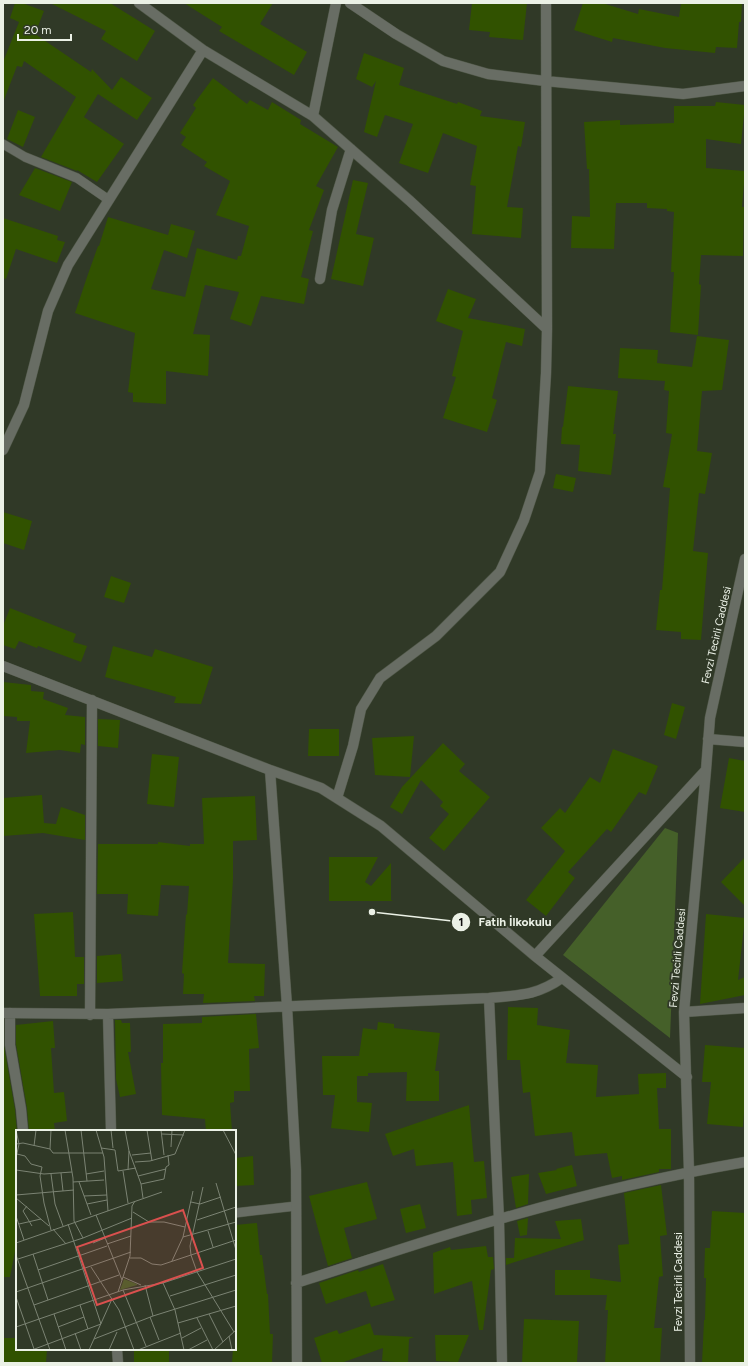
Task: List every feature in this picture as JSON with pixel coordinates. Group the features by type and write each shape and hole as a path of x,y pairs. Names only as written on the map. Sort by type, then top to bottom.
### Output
{"street":[{"path":"139,3 203,50 313,116 410,201 547,329"},
{"path":"313,116 336,3"},
{"path":"350,3 396,34 443,61 488,74 546,82 683,94 745,86"},
{"path":"337,798 353,746 361,709 380,678 436,636 500,572 524,520 540,472 547,329 546,3"},
{"path":"3,450 24,405 48,312 68,265 203,50"},
{"path":"320,279 332,210 351,149"},
{"name":"Fevzi Tecirli Caddesi","path":"690,1363 689,1172 684,1012 710,718 745,559"},
{"path":"3,666 270,770 321,788 381,826 535,956 687,1077"},
{"path":"90,1015 92,700"},
{"path":"708,739 745,742"},
{"path":"270,770 287,1006 296,1170 297,1363"},
{"path":"535,956 706,770"},
{"path":"23,1130 6,1013 90,1015 489,998 528,994 551,986 562,978"},
{"path":"489,998 500,1220 502,1363"},
{"path":"684,1012 745,1008"},
{"path":"108,1014 111,1130"},
{"path":"296,1283 469,1228 578,1199 689,1172 744,1164"},
{"path":"117,1350 118,1363"}],"lane":[{"path":"3,144 25,157 77,178 109,200"},
{"path":"236,1213 296,1206"}],"green space":[{"path":"665,828 678,833 670,1038 563,955"}],"building":[{"path":"15,3 22,3 44,11 35,34 91,72 92,69 112,90 121,77 152,98 137,120 98,94 84,117 124,144 97,182 77,170 41,157 76,97 24,61 22,67 17,66 3,100 3,62 19,22 10,18"},
{"path":"50,3 110,3 155,31 137,61 101,39 106,31"},
{"path":"184,3 273,3 260,24 307,52 294,75 219,31 222,27"},
{"path":"472,3 527,3 523,40 489,37 490,32 469,30"},
{"path":"583,3 602,3 638,14 639,9 679,17 681,3 742,3 737,48 716,47 715,53 665,48 613,38 612,42 574,30"},
{"path":"364,53 404,68 399,85 457,104 458,102 482,111 480,116 525,122 521,147 518,146 507,207 523,208 521,238 472,234 476,186 470,185 477,146 443,133 428,173 399,163 413,124 385,115 377,137 364,132 376,81 372,87 356,79"},
{"path":"213,78 247,104 250,100 268,110 272,102 301,120 300,124 338,147 316,186 324,190 309,230 313,231 301,277 309,279 304,304 261,296 251,326 230,319 239,292 205,285 193,334 210,335 208,376 166,371 166,404 133,402 133,393 128,392 135,333 75,313 108,217 168,235 171,224 195,231 187,258 164,250 151,289 185,297 197,248 237,260 238,256 241,256 249,226 216,215 230,181 204,166 207,162 181,145 186,137 180,133 196,108 193,105"},
{"path":"716,102 745,105 741,144 706,139 706,168 745,171 742,207 744,207 743,256 701,255 698,335 670,332 674,272 671,272 674,212 667,211 667,209 647,208 647,203 616,203 614,249 571,248 572,216 590,217 589,169 587,169 584,122 620,120 620,125 674,123 674,106 715,106"},
{"path":"18,110 35,117 23,147 7,139"},
{"path":"35,168 72,182 60,211 19,195"},
{"path":"353,180 368,183 356,234 374,238 363,286 331,279"},
{"path":"3,218 58,236 57,240 65,242 57,263 16,249 6,279 3,278"},
{"path":"448,289 476,299 468,318 525,329 522,346 506,342 492,398 497,400 487,432 443,418 456,377 452,376 463,331 436,321"},
{"path":"697,336 729,340 722,390 702,391 697,451 712,453 705,494 699,493 693,551 708,553 701,640 681,639 681,632 656,630 660,590 662,590 670,488 663,487 672,434 666,433 669,391 664,390 665,381 618,378 620,348 658,350 657,363 692,367"},
{"path":"568,386 618,391 613,434 616,434 611,475 578,471 580,445 561,444"},
{"path":"556,474 576,478 573,492 553,488"},
{"path":"3,512 32,521 24,550 3,543"},
{"path":"111,576 131,583 124,603 104,597"},
{"path":"10,608 76,634 73,642 87,646 81,662 38,646 37,648 19,641 15,649 3,645 3,626"},
{"path":"113,646 152,657 155,649 213,667 201,704 174,703 176,697 105,677"},
{"path":"3,682 31,685 31,691 44,692 43,699 68,708 65,715 85,717 85,745 81,744 80,753 60,750 26,753 30,721 17,721 17,717 3,716"},
{"path":"672,703 685,707 676,739 664,735"},
{"path":"98,719 120,720 118,748 98,746"},
{"path":"309,729 339,729 339,756 308,756"},
{"path":"414,736 410,777 375,775 372,738"},
{"path":"443,743 465,764 459,771 490,797 444,851 429,838 449,814 440,806 443,802 421,780 402,814 390,807 402,787"},
{"path":"613,749 658,766 646,795 639,792 611,832 607,829 568,872 575,878 546,916 526,900 565,851 541,828 560,808 565,813 590,777 600,783"},
{"path":"152,754 179,757 174,807 147,804"},
{"path":"729,758 745,761 745,812 720,808"},
{"path":"42,795 44,823 56,824 61,807 85,815 85,840 43,833 3,836 3,798"},
{"path":"255,796 257,840 233,841 233,879 228,963 265,964 264,996 254,996 255,1001 203,1003 204,994 183,994 184,974 182,973 189,886 161,885 158,916 127,914 128,894 97,894 98,844 158,844 158,842 190,846 190,844 204,844 202,798"},
{"path":"329,857 378,857 365,882 371,886 391,863 391,900 393,901 329,901"},
{"path":"745,857 745,906 721,882"},
{"path":"73,912 75,957 84,957 84,984 77,984 77,996 40,996 34,914"},
{"path":"706,914 745,918 738,980 745,977 745,995 700,1004"},
{"path":"121,954 123,981 97,983 97,956"},
{"path":"508,1007 538,1008 537,1025 570,1030 566,1063 598,1065 596,1097 639,1094 638,1074 666,1073 666,1088 657,1088 659,1129 671,1129 671,1169 659,1169 659,1172 622,1180 622,1176 612,1178 607,1153 575,1156 572,1132 535,1136 530,1092 523,1093 520,1060 507,1060"},
{"path":"256,1014 259,1048 249,1049 250,1091 234,1091 234,1102 230,1103 232,1130 206,1130 205,1119 162,1115 161,1063 163,1063 163,1024 202,1023 202,1017"},
{"path":"115,1020 121,1020 122,1023 130,1023 131,1052 128,1052 136,1094 120,1097 116,1079"},
{"path":"53,1021 55,1048 51,1048 54,1093 64,1092 67,1121 54,1123 55,1130 29,1130 27,1108 16,1044 16,1025"},
{"path":"378,1022 394,1024 394,1028 440,1033 435,1071 439,1071 439,1101 406,1101 407,1072 368,1073 368,1076 357,1076 357,1102 372,1103 369,1132 331,1128 335,1095 323,1095 322,1056 359,1056 363,1028 377,1030"},
{"path":"3,1026 4,1046 15,1110 17,1130 16,1246 10,1277 3,1277"},
{"path":"705,1045 745,1048 745,1098 743,1127 707,1124 711,1082 702,1082"},
{"path":"469,1105 474,1162 484,1161 487,1198 471,1200 472,1214 457,1216 453,1162 416,1166 414,1149 393,1156 385,1134"},
{"path":"253,1156 254,1185 236,1186 236,1158"},
{"path":"572,1165 577,1186 546,1194 538,1173 557,1170 556,1169"},
{"path":"529,1174 528,1204 516,1208 511,1177"},
{"path":"367,1182 377,1219 344,1228 352,1258 328,1266 309,1196"},
{"path":"661,1185 667,1235 660,1236 663,1276 659,1277 654,1328 662,1328 660,1363 605,1363 608,1310 605,1310 607,1295 555,1295 555,1270 590,1270 590,1278 621,1282 618,1245 629,1244 624,1193"},
{"path":"420,1204 426,1228 406,1233 400,1209"},
{"path":"712,1211 745,1213 745,1363 702,1363 705,1320 705,1248 710,1248"},
{"path":"528,1218 527,1235 520,1236 517,1221"},
{"path":"581,1219 584,1240 506,1265 506,1258 514,1258 515,1238 561,1239 555,1221"},
{"path":"257,1223 260,1255 262,1255 268,1294 270,1334 273,1334 272,1363 232,1363 233,1350 236,1350 236,1225"},
{"path":"486,1246 488,1257 493,1257 494,1269 491,1270 483,1330 479,1330 472,1281 434,1294 433,1253 450,1247 451,1250"},
{"path":"383,1264 395,1300 371,1307 366,1291 326,1304 319,1283 358,1270 359,1272"},
{"path":"524,1319 579,1321 577,1363 522,1363"},
{"path":"370,1323 374,1335 414,1337 409,1339 408,1363 382,1361 383,1348 341,1363 322,1363 314,1338 337,1330 339,1334"},
{"path":"435,1335 469,1335 458,1362 436,1361"},
{"path":"3,1338 16,1338 16,1350 47,1350 46,1363 3,1363"},
{"path":"134,1350 169,1350 169,1363 134,1363"}],"place":[{"name":"Fatih İlkokulu","path":"372,912"}]}
